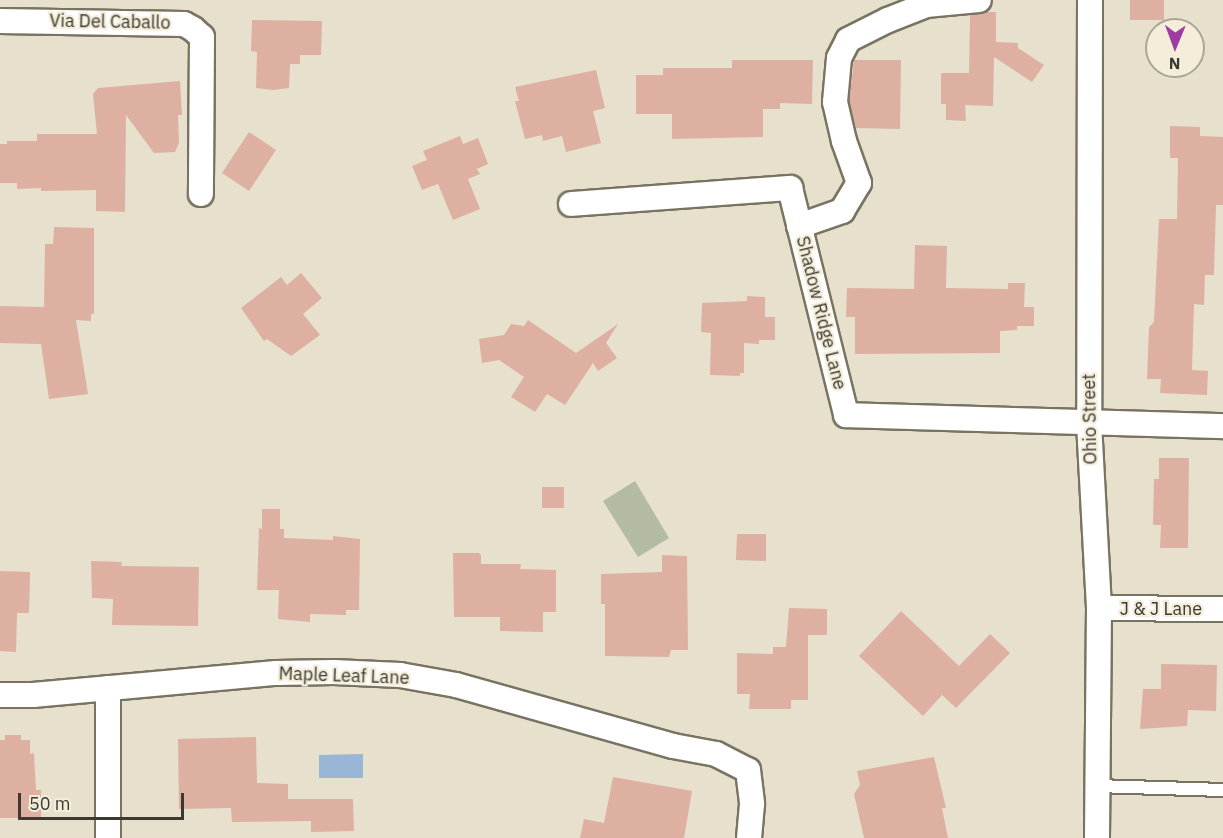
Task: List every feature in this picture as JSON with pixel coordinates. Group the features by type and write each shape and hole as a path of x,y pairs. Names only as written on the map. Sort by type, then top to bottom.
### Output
{"street":[{"path":"799,226 842,212 859,183 844,141 835,102 839,58 848,40 888,20 926,5 979,0"},
{"name":"Ohio Street","path":"1090,0 1089,423 1099,609 1097,838"},
{"name":"Via Del Caballo","path":"0,21 184,24 193,29 202,37 201,194"},
{"name":"Shadow Ridge Lane","path":"571,204 790,188 846,415 1089,423"},
{"path":"1089,423 1223,426"},
{"name":"J & J Lane","path":"1099,609 1223,609"},
{"name":"Maple Leaf Lane","path":"0,694 33,695 276,673 334,672 400,675 456,685 673,746 716,754 748,770 752,804 749,838"},
{"path":"108,688 108,838"}],"lane":[{"path":"1096,786 1223,790"}],"green space":[{"path":"635,481 669,538 638,557 603,501"}],"water":[{"path":"363,754 363,778 319,778 319,755"}],"building":[{"path":"1130,0 1164,0 1164,18 1130,20"},
{"path":"996,12 996,42 1018,43 1018,48 1044,65 1032,82 994,57 993,106 965,105 966,121 946,120 946,104 941,104 941,73 969,73 970,15"},
{"path":"252,20 322,21 321,55 300,55 300,64 290,64 289,88 273,90 256,88 257,52 251,51"},
{"path":"732,60 813,60 812,104 780,103 780,109 763,109 763,137 672,139 672,114 636,114 636,75 663,75 663,68 732,68"},
{"path":"854,60 901,60 900,129 856,128 849,101"},
{"path":"596,70 605,108 593,111 601,143 566,152 562,136 543,141 542,135 525,139 515,101 519,101 515,87"},
{"path":"180,81 182,115 178,115 179,143 175,152 154,153 126,115 125,212 96,211 96,190 41,191 41,188 17,189 17,183 0,183 0,144 7,144 7,141 37,141 37,134 97,134 93,94 98,88"},
{"path":"1170,126 1200,127 1200,136 1223,137 1223,205 1216,205 1214,275 1205,275 1204,305 1194,304 1192,370 1208,371 1207,395 1160,393 1161,379 1147,379 1149,327 1154,322 1159,219 1177,219 1178,158 1170,158"},
{"path":"249,132 276,150 249,191 222,173"},
{"path":"460,136 463,144 478,138 488,164 477,169 480,174 468,179 480,209 453,220 438,184 422,190 412,166 427,160 423,151"},
{"path":"54,227 94,228 94,314 91,314 91,321 76,320 88,394 49,399 41,344 0,343 0,306 44,307 45,244 53,244"},
{"path":"915,245 947,246 946,288 1008,289 1008,283 1025,283 1024,307 1034,307 1034,326 1017,326 1017,330 1000,331 1000,353 855,354 855,317 846,317 847,288 914,289"},
{"path":"301,273 322,298 303,314 320,335 291,356 267,339 264,341 241,308 281,277 287,285"},
{"path":"747,296 765,297 765,317 775,317 775,340 759,340 759,344 744,343 744,373 740,373 740,376 710,375 711,333 701,332 702,303 747,301"},
{"path":"528,320 576,353 618,324 606,343 617,358 598,371 593,363 565,405 547,394 535,412 511,397 524,377 499,360 482,363 479,339 504,335 511,324 524,326"},
{"path":"1159,458 1189,458 1188,548 1160,548 1161,525 1153,525 1154,479 1159,479"},
{"path":"542,487 564,487 564,508 542,508"},
{"path":"262,509 280,509 280,529 284,529 284,538 333,540 333,536 360,539 359,610 346,610 346,615 310,614 310,622 278,619 279,590 257,590 259,528 262,529"},
{"path":"737,534 766,534 766,561 736,560"},
{"path":"453,553 479,553 481,564 521,564 520,569 556,570 556,612 543,612 543,632 500,631 500,617 454,617"},
{"path":"662,555 687,556 688,650 671,650 669,657 605,656 605,604 601,604 601,574 662,572"},
{"path":"91,561 122,562 121,566 199,567 198,626 112,625 113,599 92,598"},
{"path":"0,571 30,572 29,613 17,613 16,652 0,651"},
{"path":"789,608 827,609 827,635 808,635 808,700 791,700 791,709 749,709 750,694 737,694 737,653 773,654 773,647 786,647"},
{"path":"901,611 959,666 990,634 1010,653 956,708 942,695 923,716 859,656"},
{"path":"1161,664 1217,665 1216,711 1188,710 1187,726 1140,729 1143,689 1161,689"},
{"path":"5,735 21,735 21,740 30,740 30,754 34,753 36,790 41,790 41,818 0,818 0,740 5,740"},
{"path":"256,737 257,783 288,784 288,799 353,799 354,831 311,832 311,821 232,822 231,808 179,809 178,739"},
{"path":"934,757 946,808 942,808 948,838 864,838 854,794 860,785 857,771"},
{"path":"613,777 692,791 684,838 580,838 584,819 604,823"}]}
